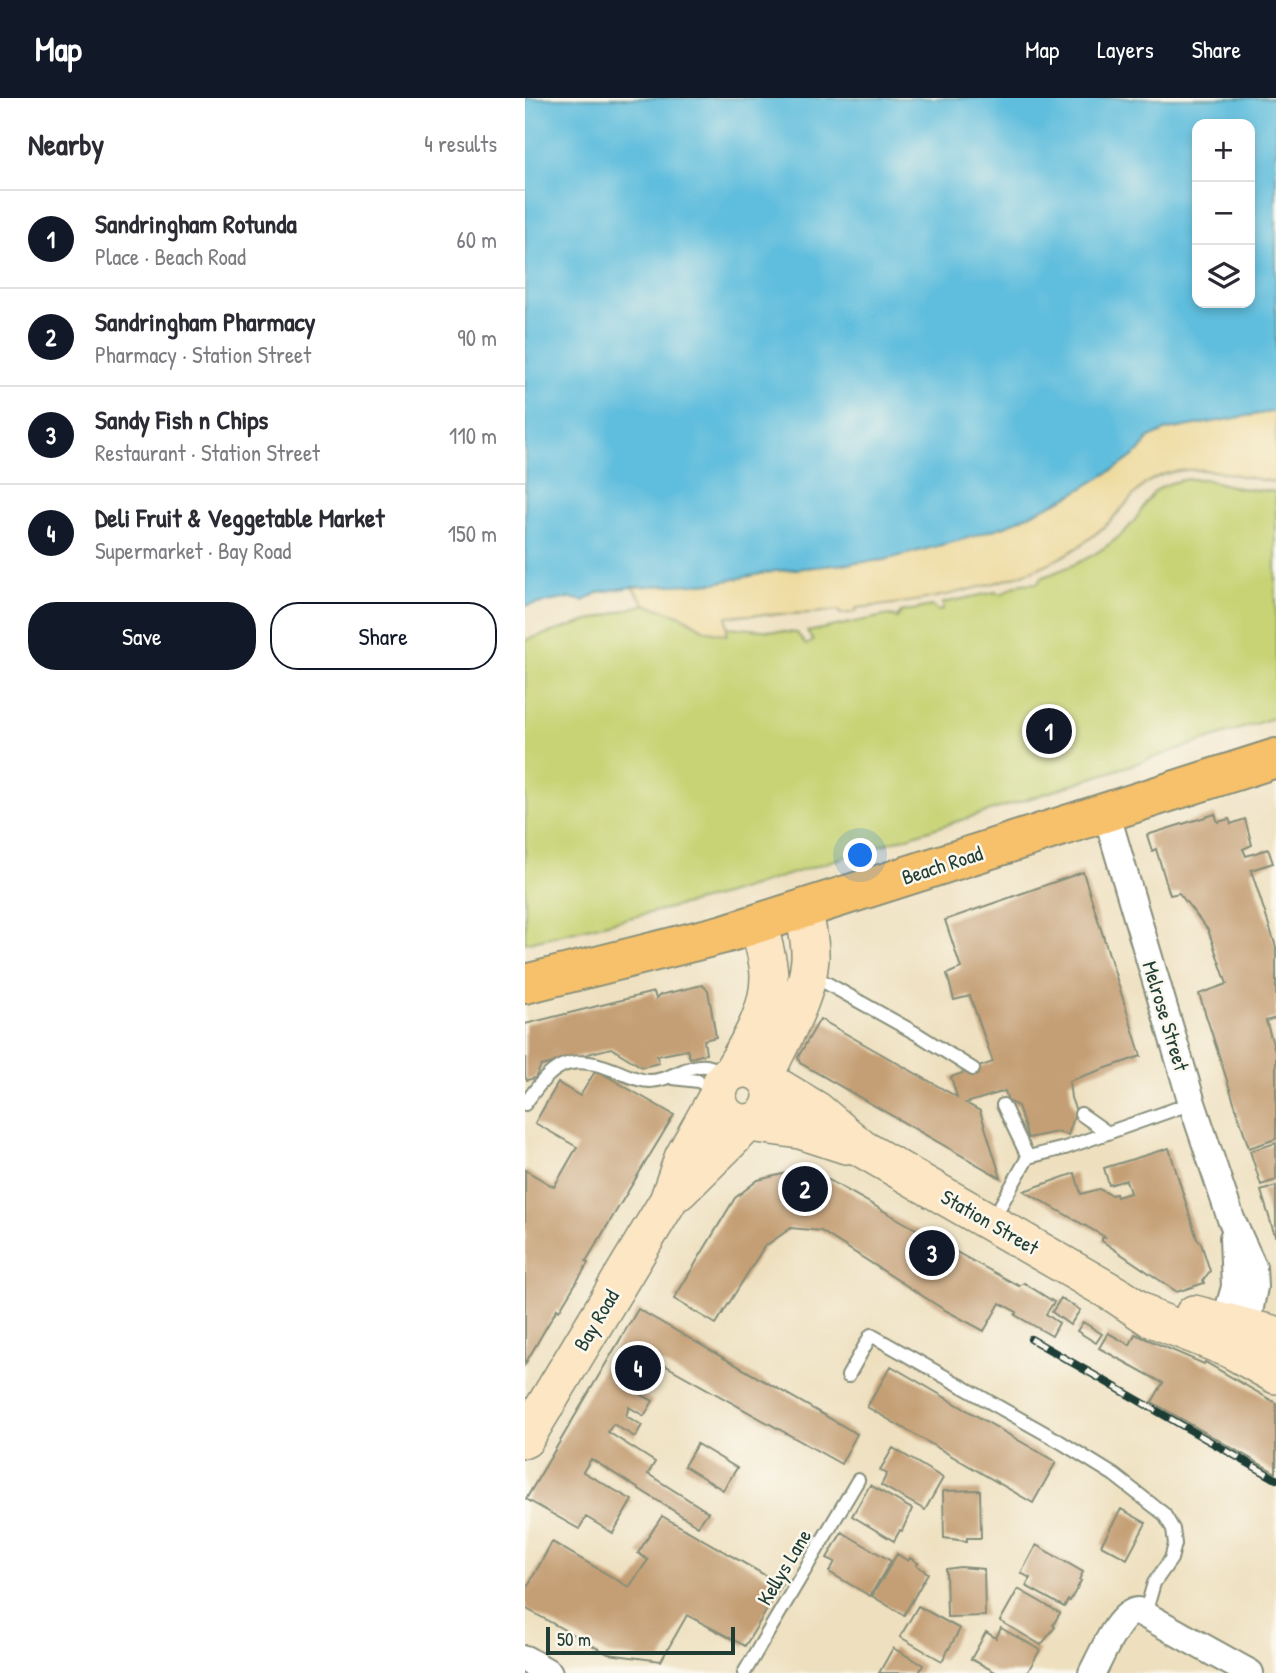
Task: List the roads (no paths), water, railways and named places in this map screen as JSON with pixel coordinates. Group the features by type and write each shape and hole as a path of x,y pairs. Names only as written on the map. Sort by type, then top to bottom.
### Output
{"main road":[{"name":"Beach Road","path":"525,984 724,934 804,910 1276,758"},
{"name":"Bay Road","path":"525,1439 668,1200 683,1158 800,1002 808,973 810,951 804,910"},
{"name":"Bay Road","path":"738,1082 767,991 768,963 758,923"},
{"path":"738,1082 722,1110 737,1122 749,1123"},
{"name":"Station Street","path":"738,1082 816,1110 861,1148 1118,1296 1244,1333 1276,1375"},
{"name":"Bay Road","path":"668,1200 749,1123"},
{"name":"Station Street","path":"749,1123 796,1129 861,1148"}],"street":[{"name":"Melrose Street","path":"1106,813 1192,1103 1231,1219 1234,1294 1244,1333"},
{"path":"1092,1673 1117,1628 1128,1614 1138,1611 1250,1673"},
{"path":"525,1659 549,1673"}],"lane":[{"path":"808,973 919,1035 972,1069"},
{"path":"525,1104 546,1075 562,1066 591,1060 637,1079 649,1081 671,1078 738,1082"},
{"path":"671,1078 693,1068 708,1066 738,1082"},
{"path":"1028,1157 1065,1148 1192,1103"},
{"path":"991,1222 1028,1157 1017,1120 1003,1105"},
{"path":"1081,1114 1108,1133"},
{"path":"848,1376 871,1335 1059,1441 1114,1475 1164,1514 1173,1530 1175,1544 1171,1559 1154,1583 1145,1614"},
{"name":"Kellys Lane","path":"744,1673 858,1480"}],"water":[{"path":"525,98 1276,98 1276,411 1167,430 1149,438 1140,451 1121,465 1071,495 1005,526 964,539 884,560 775,571 715,583 632,587 600,592 583,601 570,598 525,606"}],"railway":[{"path":"1031,1339 1276,1479"}],"place":[{"name":"Sandringham Rotunda","path":"1049,731"},
{"name":"Sandringham Pharmacy","path":"805,1189"},
{"name":"Sandy Fish n Chips","path":"932,1253"},
{"name":"Deli Fruit & Veggetable Market","path":"638,1368"}]}
